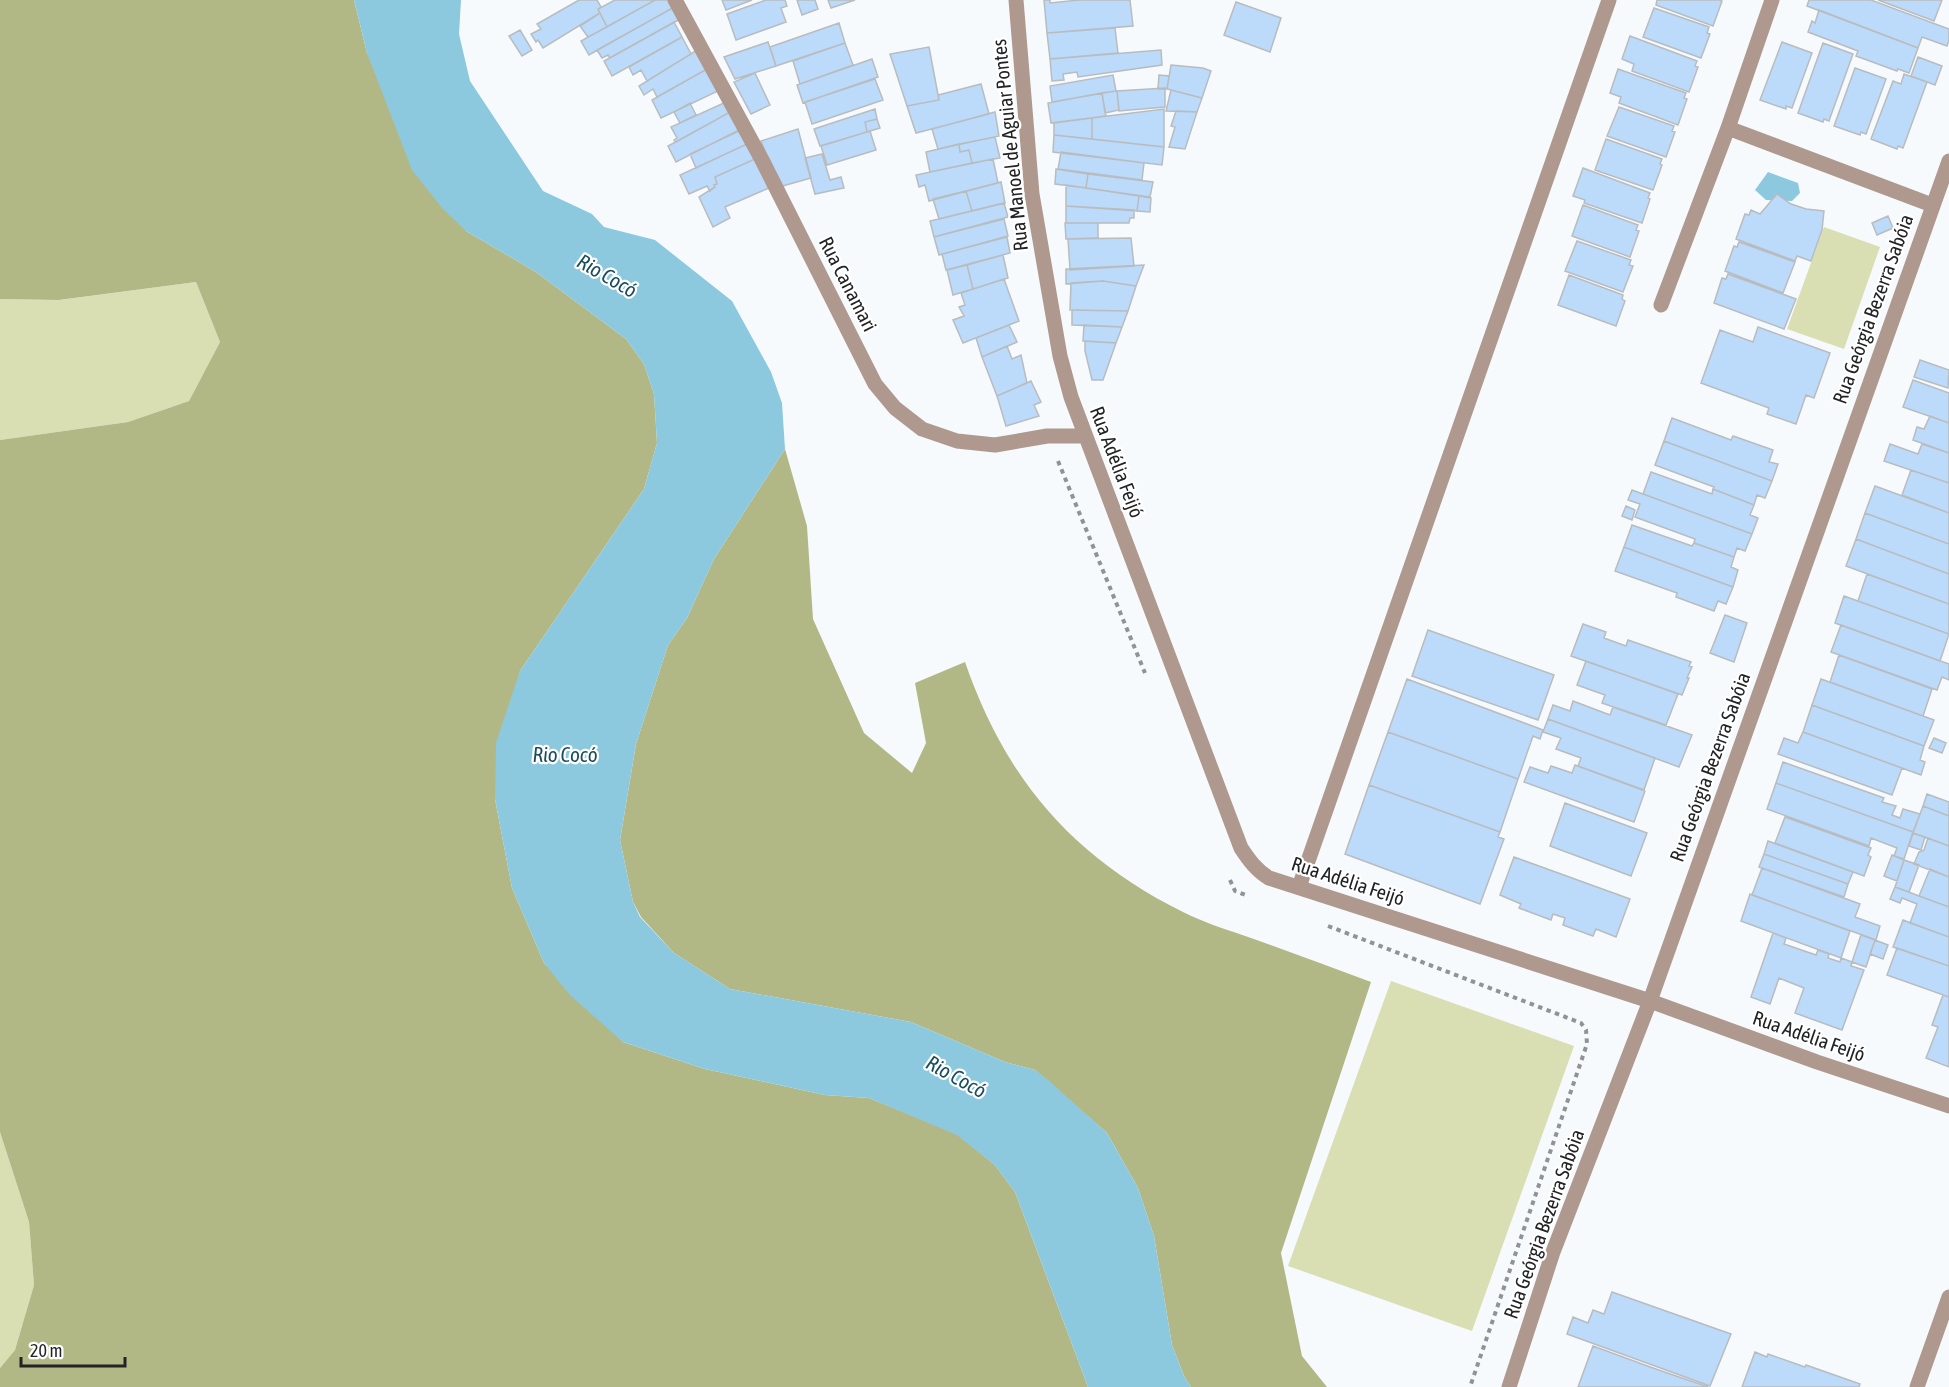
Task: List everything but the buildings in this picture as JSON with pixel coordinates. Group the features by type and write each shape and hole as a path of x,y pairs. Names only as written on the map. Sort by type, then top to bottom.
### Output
{"street":[{"name":"Rua Canamari","path":"675,0 762,160 875,384 895,408 922,429 957,441 995,445 1047,436 1084,436"},
{"name":"Rua Manoel de Aguiar Pontes","path":"1016,0 1032,194 1060,356"},
{"path":"1299,887 1609,0"},
{"path":"1661,305 1728,128 1772,0"},
{"path":"1728,128 1932,205"},
{"name":"Rua Geórgia Bezerra Sabóia","path":"1509,1387 1553,1252 1650,1001 1949,160"},
{"name":"Rua Adélia Feijó","path":"1060,356 1084,436 1241,848 1259,872 1269,878 1650,1001 1817,1062 1949,1106"},
{"path":"1917,1387 1949,1297"}],"green space":[{"path":"0,0 354,0 367,53 466,231 536,272 626,339 644,364 654,394 657,443 644,489 520,671 495,799 512,888 544,963 623,1042 705,1069 825,1095 869,1098 957,1134 995,1165 1015,1192 1088,1387 0,1387 0,1368 15,1350 34,1285 29,1222 0,1132 0,440 128,422 189,401 220,342 196,282 59,300 0,299"},
{"path":"1824,227 1880,247 1844,349 1787,329"},
{"path":"196,282 220,342 189,401 128,422 0,440 0,299 60,300"},
{"path":"785,449 807,526 813,619 864,733 912,773 926,743 915,683 965,662 981,704 1022,778 1047,810 1108,866 1143,890 1191,916 1371,982 1281,1253 1302,1356 1327,1387 1191,1387 1184,1376 1172,1345 1154,1236 1138,1188 1107,1133 1035,1070 1005,1062 911,1022 730,989 674,953 641,917 633,902 620,840 636,744 668,645 687,618 714,559"},
{"path":"1391,981 1574,1046 1472,1331 1288,1266"},
{"path":"0,1132 29,1222 34,1285 15,1350 0,1368"}],"water":[{"name":"Rio Cocó","path":"354,0 461,0 459,34 470,81 543,191 592,214 604,227 655,240 732,301 771,372 782,403 785,449 714,559 687,618 668,645 636,744 620,840 633,902 640,917 674,953 730,989 911,1022 1005,1062 1035,1070 1048,1080 1107,1133 1138,1188 1154,1236 1172,1345 1184,1376 1191,1387 1088,1387 1015,1192 995,1165 957,1135 869,1098 825,1095 705,1069 623,1042 570,995 544,963 512,888 495,799 496,743 520,671 644,489 657,443 654,394 644,364 626,339 536,272 466,231 443,209 412,170 367,53"},
{"path":"1768,172 1798,183 1800,193 1792,201 1766,200 1755,190"}]}
